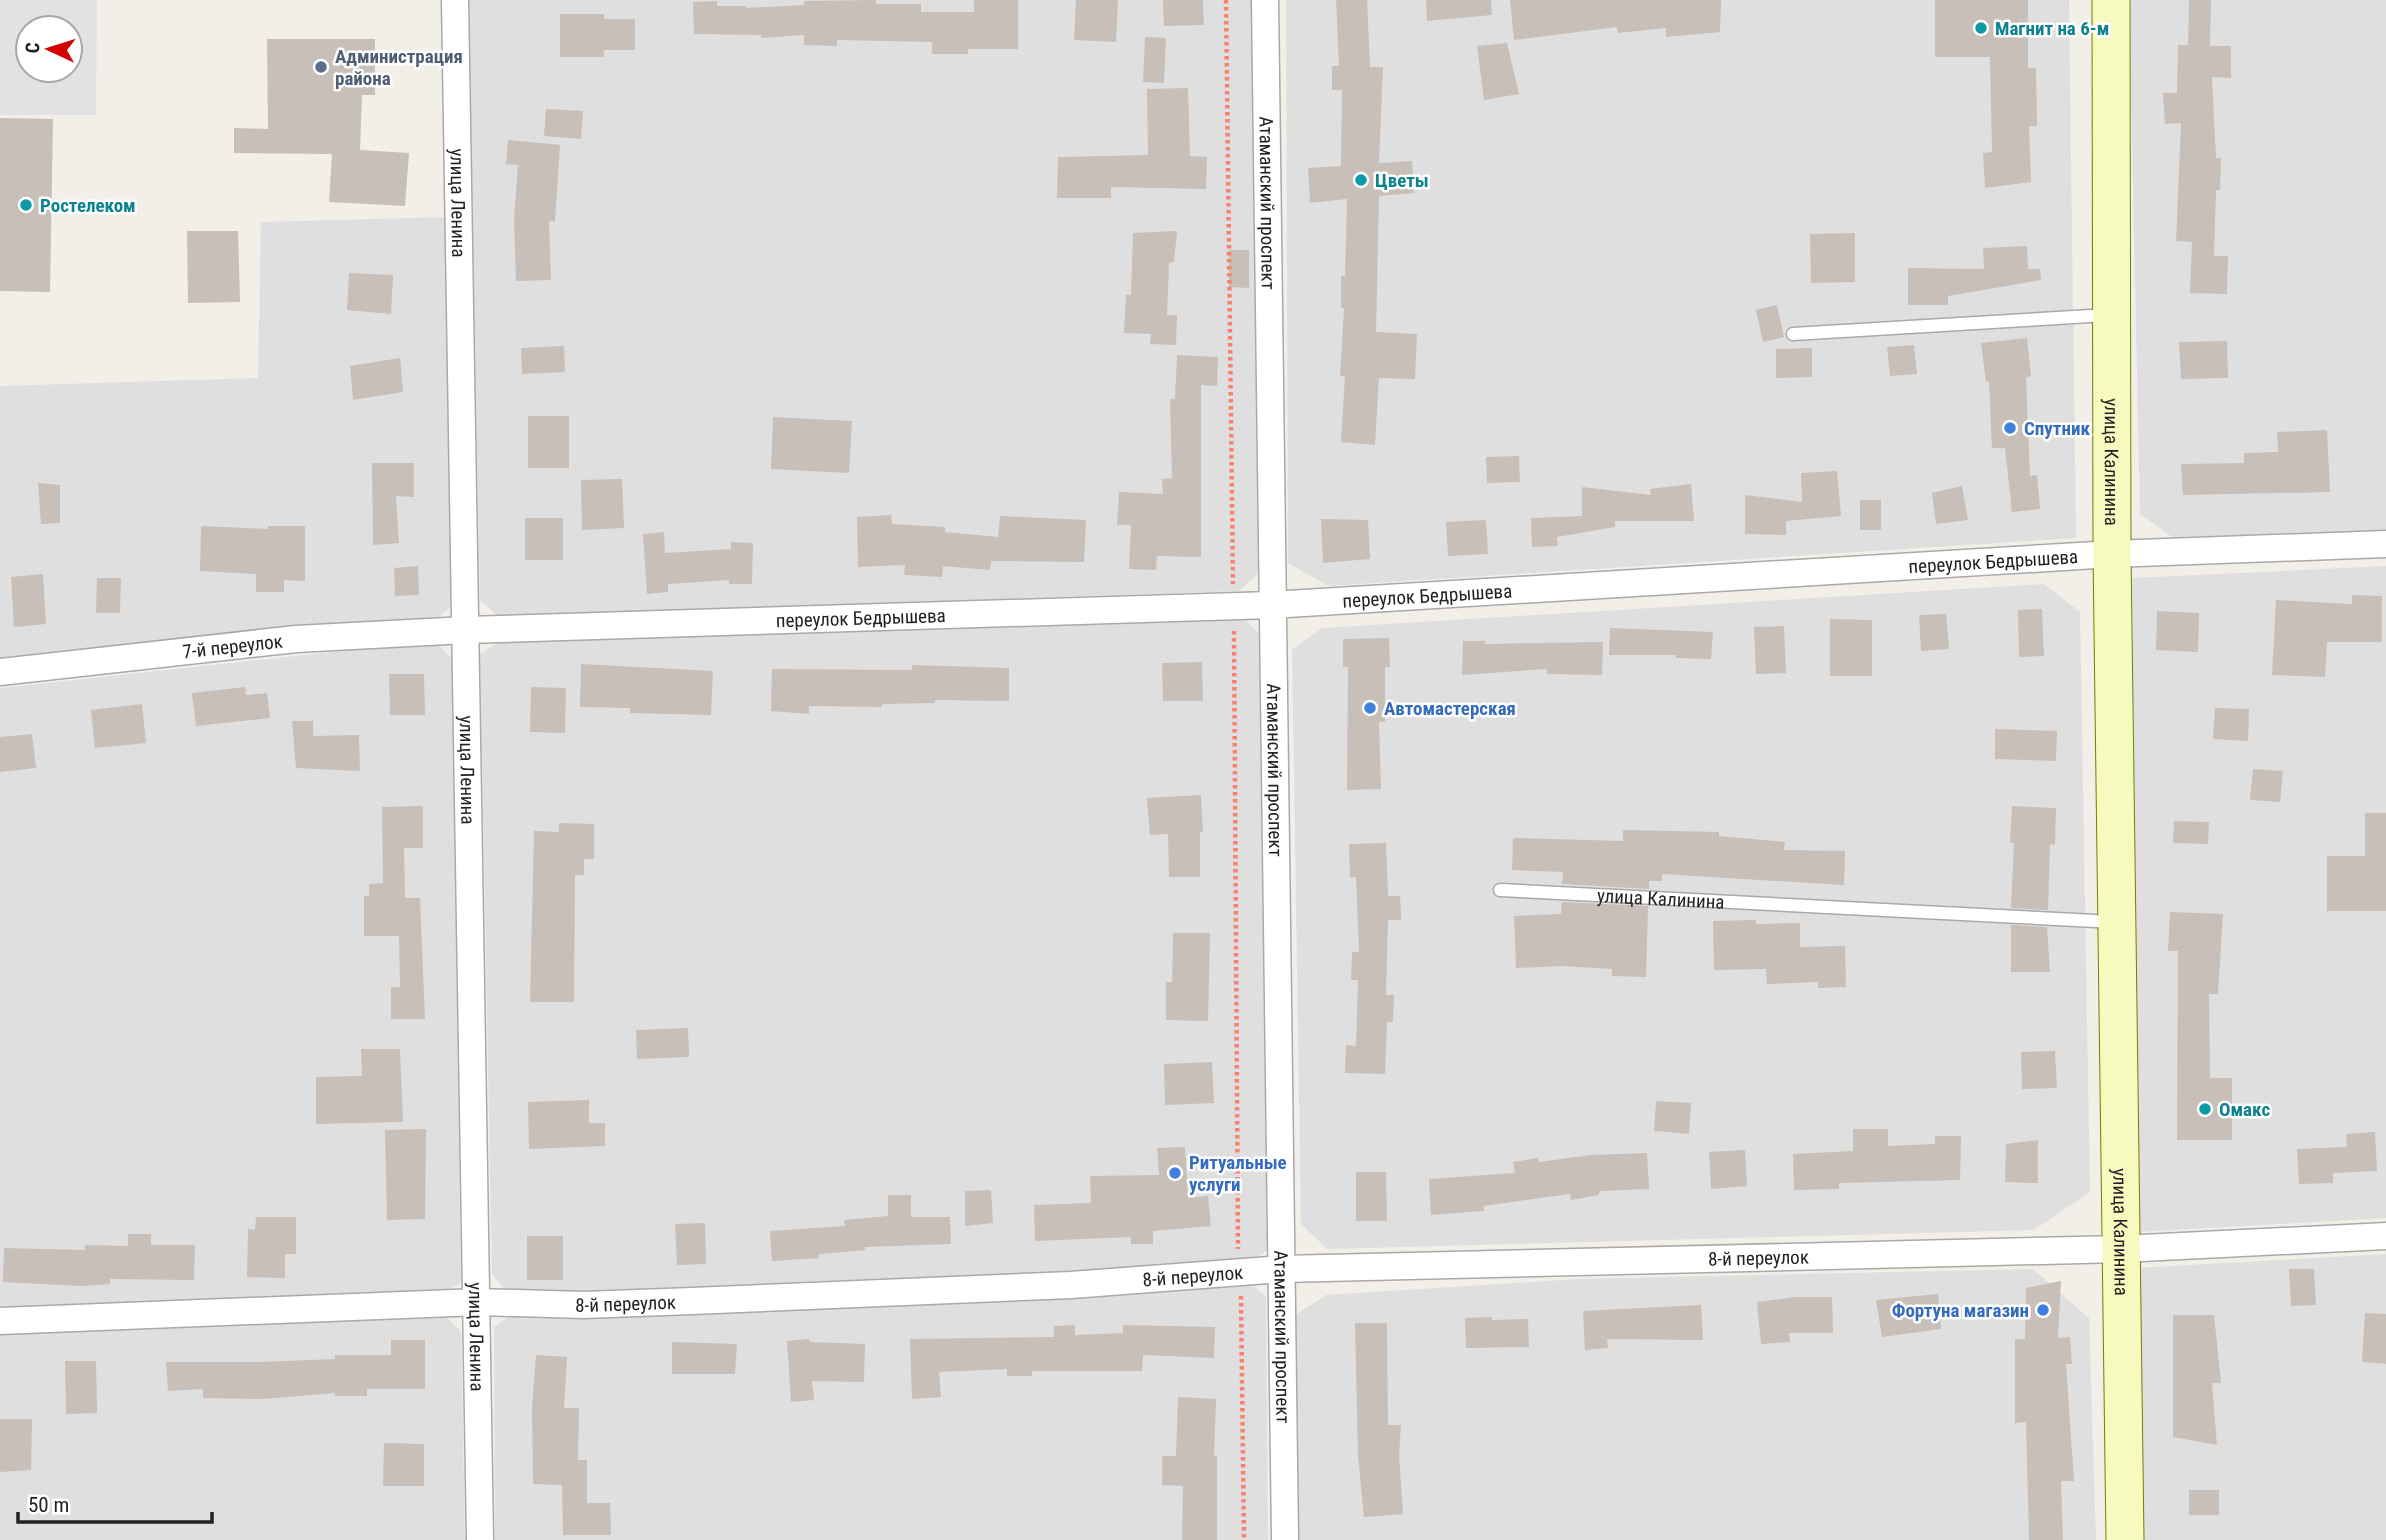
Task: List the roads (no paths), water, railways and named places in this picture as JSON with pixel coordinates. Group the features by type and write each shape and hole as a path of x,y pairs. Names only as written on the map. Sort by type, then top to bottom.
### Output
{"main road":[{"name":"улица Калинина","path":"2110,0 2112,554 2125,1540"}],"street":[{"name":"улица Ленина","path":"455,0 480,1540"},
{"name":"Атаманский проспект","path":"1265,0 1284,1540"},
{"name":"переулок Бедрышева","path":"466,630 1271,605 2112,554 2386,544"},
{"name":"7-й переулок","path":"0,672 296,639 466,630"},
{"name":"8-й переулок","path":"0,1321 478,1302 584,1305 1071,1284 1282,1269 2121,1249 2386,1236"}],"lane":[{"path":"1793,334 2111,315"},
{"name":"улица Калинина","path":"1500,890 2116,922"}],"place":[{"name":"Магнит на 6-м","path":"1981,28"},
{"name":"Администрация района","path":"321,67"},
{"name":"Цветы","path":"1361,180"},
{"name":"Ростелеком","path":"26,205"},
{"name":"Спутник","path":"2010,428"},
{"name":"Автомастерская","path":"1370,708"},
{"name":"Омакс","path":"2205,1109"},
{"name":"Ритуальные услуги","path":"1175,1173"},
{"name":"Фортуна магазин","path":"2043,1310"}]}
